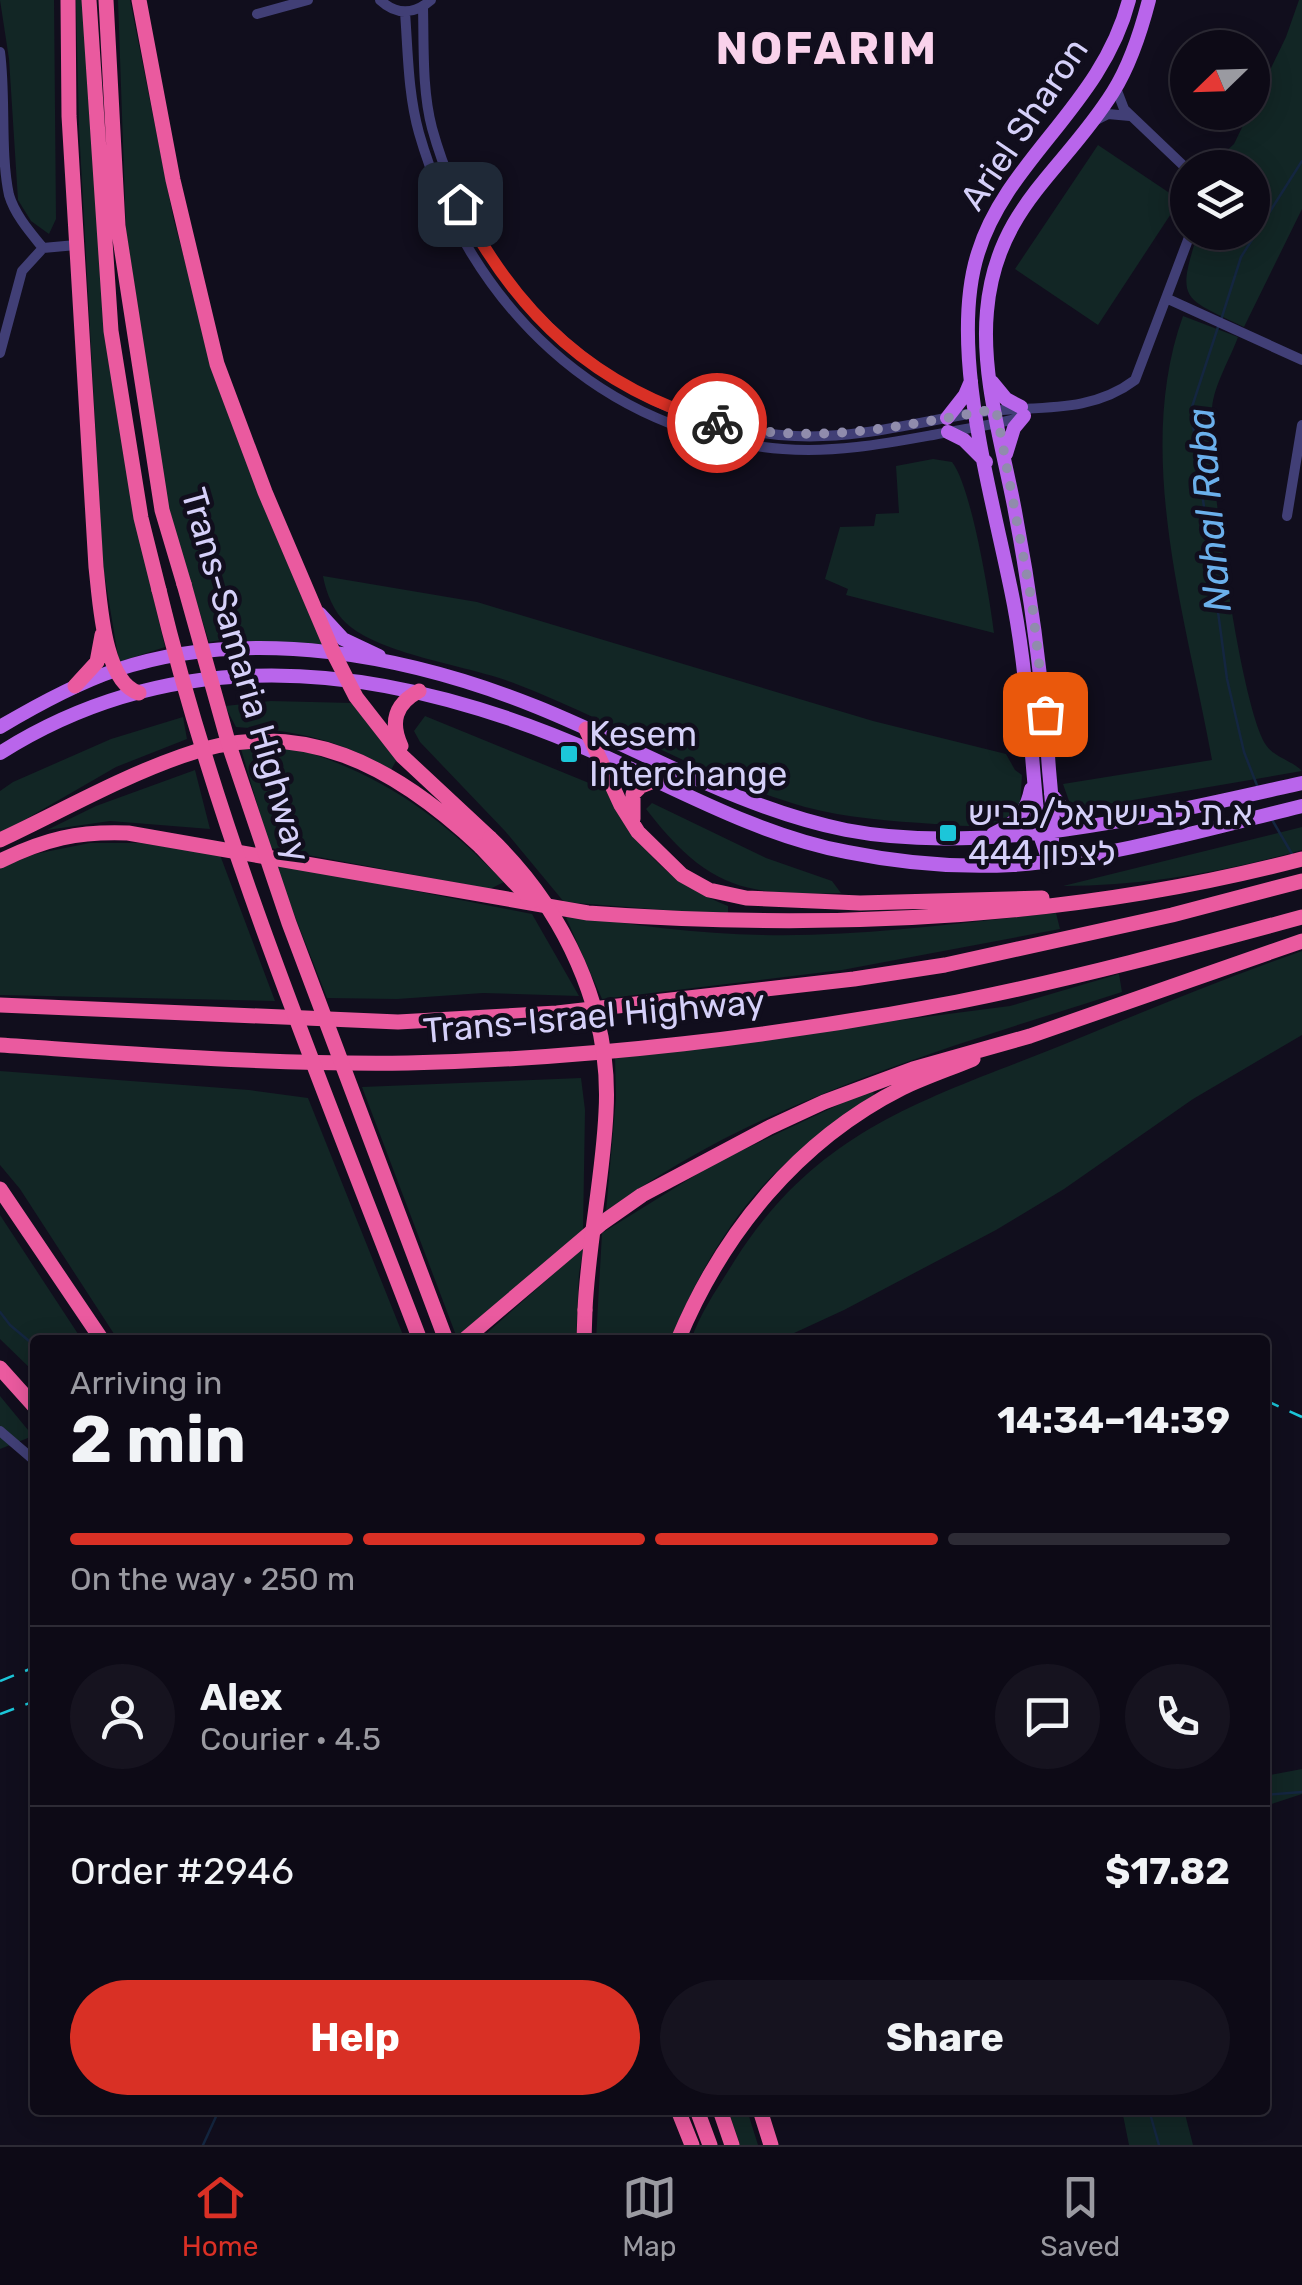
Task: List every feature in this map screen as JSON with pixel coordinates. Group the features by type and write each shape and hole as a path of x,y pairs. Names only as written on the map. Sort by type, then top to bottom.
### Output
{"highway":[{"path":"68,0 69,116 90,508 103,620 115,670 130,690 139,693"},
{"name":"Trans-Samaria Highway","path":"89,0 111,331 141,518 178,670 225,820 418,1335"},
{"name":"Trans-Samaria Highway","path":"106,0 118,226 162,510 229,744 289,923 444,1335"},
{"path":"138,0 173,180 217,364 265,492 334,654 378,727 486,842 532,884 552,914 590,996 600,1036 606,1123 584,1335"},
{"path":"75,686 97,662 103,620"},
{"path":"420,691 401,703 394,719 399,742 421,774"},
{"path":"586,730 638,832 682,875 709,890 746,898 918,903 1145,891"},
{"path":"0,840 185,754 234,745 284,743 338,752 377,768 486,842"},
{"path":"638,832 631,807 632,794 656,780"},
{"path":"0,861 70,834 128,833 588,913 780,922 942,918 1070,904 1294,861"},
{"name":"Trans-Israel Highway","path":"0,1005 398,1022 557,1013 946,965 1172,915 1300,881"},
{"name":"Trans-Israel Highway","path":"0,1045 242,1062 410,1063 677,1046 955,1002 1125,964 1302,917"},
{"path":"680,1335 699,1293 750,1211 803,1158 871,1106 903,1088 1030,1036 1302,942"},
{"path":"470,1335 602,1223 698,1164 824,1102 945,1058 1030,1036"},
{"path":"0,1189 99,1335"},
{"path":"0,1368 30,1403"},
{"path":"0,1378 30,1405"},
{"path":"680,2115 692,2145"},
{"path":"700,2115 710,2145"},
{"path":"722,2115 732,2145"},
{"path":"764,2115 772,2145"}],"main road":[{"name":"Ariel Sharon","path":"1047,831 1033,778 1015,606 971,381 967,316 978,253 996,210 1098,74 1113,48 1129,0"},
{"name":"Ariel Sharon","path":"1048,861 1051,794 1038,639 991,380 986,316 996,259 1004,238 1033,192 1094,121 1116,88 1149,0"},
{"path":"991,380 1006,399 1028,411 1014,428 1005,459"},
{"path":"971,381 947,425 986,462"},
{"path":"314,605 335,632 352,645 508,696 771,809 848,830 906,838 987,838 1093,824 1302,783"},
{"path":"0,726 75,686 115,670 215,649 334,654 422,670"},
{"path":"0,754 60,721 196,678 345,677 420,691 527,724 762,828 842,852 952,865 1048,861 1302,806"},
{"path":"987,838 1018,820 1028,805 1033,778"},
{"path":"1051,794 1075,819 1093,824"}],"street":[{"path":"256,14 308,0"},
{"path":"380,0 387,7 404,12 427,4 426,88 432,126 460,204 478,240 526,307 582,359 684,414 722,425 780,434 864,433 947,425"},
{"path":"404,12 418,130 447,210 466,247 516,316 574,370 606,391 679,427 779,449 826,450 866,447 947,425 1100,400 1135,380 1185,250"},
{"path":"0,52 9,195 27,229 43,248"},
{"path":"1116,88 1130,116 1170,153"},
{"path":"1094,121 1108,114 1130,116"},
{"path":"0,353 22,271 43,248 76,245"},
{"path":"1168,299 1302,360"},
{"path":"1288,516 1302,425"},
{"path":"0,1431 30,1457"}],"green space":[{"path":"0,0 54,0 56,219 49,234 31,221 18,200 9,59"},
{"path":"76,0 84,0 132,506 165,647 119,662 103,566 79,128"},
{"path":"118,0 130,0 174,221 216,375 326,648 226,639 209,642 169,513 126,231"},
{"path":"1302,0 1302,209 1244,327 1196,302 1187,285 1187,272 1193,250 1270,250 1270,150 1227,150 1241,130 1270,130 1270,70"},
{"path":"1098,145 1170,193 1170,215 1098,325 1015,269"},
{"path":"1183,316 1238,337 1212,408 1214,476 1227,581 1256,721 1269,749 1302,771 1086,808 1069,801 1063,784 1212,760 1169,538 1164,481 1163,424 1169,369"},
{"path":"933,459 952,462 966,494 979,543 994,633 846,595 848,589 825,579 840,527 874,526 876,514 899,513 896,466"},
{"path":"323,576 477,602 873,721 1006,754 1022,775 1020,808 990,824 957,826 837,814 767,795 511,682 402,651 361,634 338,613"},
{"path":"271,701 352,703 397,759 391,770 316,738 236,727 225,706"},
{"path":"425,716 611,792 633,832 657,862 687,885 728,906 728,915 564,902 505,831 420,742 414,731"},
{"path":"183,717 187,739 116,767 0,834 0,791 13,782 111,739"},
{"path":"295,748 356,771 408,800 457,837 504,882 490,889 270,848 241,749"},
{"path":"195,770 210,829 110,821 47,830 96,806"},
{"path":"652,803 766,858 832,881 841,893 753,889 709,872 668,836 646,809"},
{"path":"1302,827 1302,850 1273,858 1153,880 1063,886"},
{"path":"90,843 141,843 220,855 275,1001 0,995 0,868 35,854"},
{"path":"274,863 532,914 579,996 483,993 397,999 327,998"},
{"path":"564,913 689,931 800,935 1056,913 1060,929 842,970 602,999"},
{"path":"1302,951 1302,1035 1193,1099 1064,1189 996,1230 844,1310 790,1335 693,1335 717,1289 767,1215 838,1149 919,1103"},
{"path":"1119,974 1122,992 921,1057 788,1108 663,1173 606,1212 616,1098 615,1057 1010,1006"},
{"path":"0,1071 308,1098 403,1335 115,1335 20,1189 0,1165"},
{"path":"581,1078 585,1110 583,1231 461,1335 456,1335 362,1087"},
{"path":"872,1089 875,1097 804,1148 773,1175 737,1217 693,1290 672,1335 596,1335 602,1233 715,1163"},
{"path":"0,1215 79,1335 30,1335 30,1368 0,1339"},
{"path":"584,1247 576,1335 485,1335"},
{"path":"0,1396 30,1437 0,1449"},
{"path":"1302,1769 1302,1794 1270,1804 1270,1775"},
{"path":"730,2115 749,2115 758,2145 740,2145"},
{"path":"1123,2115 1185,2115 1193,2145 1129,2145"}],"waterway":[{"name":"Nahal Raba","path":"1221,320 1241,257 1302,161"},
{"name":"Nahal Raba","path":"1218,327 1191,410 1227,679 1244,752 1258,788"},
{"name":"Nahal Raba","path":"1271,818 1292,854"},
{"path":"0,1312 30,1342"},
{"name":"Nahal Raba","path":"1270,1795 1302,1792"},
{"path":"203,2145 217,2115"},
{"name":"Nahal Raba","path":"1150,2115 1159,2145"}],"railway":[{"path":"1270,1402 1302,1417"},
{"path":"0,1681 30,1669"},
{"path":"0,1714 30,1703"}],"way so far":[{"path":"717,423 796,436 825,436 864,433 996,409 1038,639 1045,714"}],"place":[{"name":"Kesem Interchange","path":"569,754"},
{"name":"א.ת לב ישראל/כביש 444 לצפון","path":"948,833"}],"district":[{"name":"NOFARIM","path":"827,48"}],"route":[{"path":"460,204 500,274 526,307 582,359 651,399 717,423"}]}
